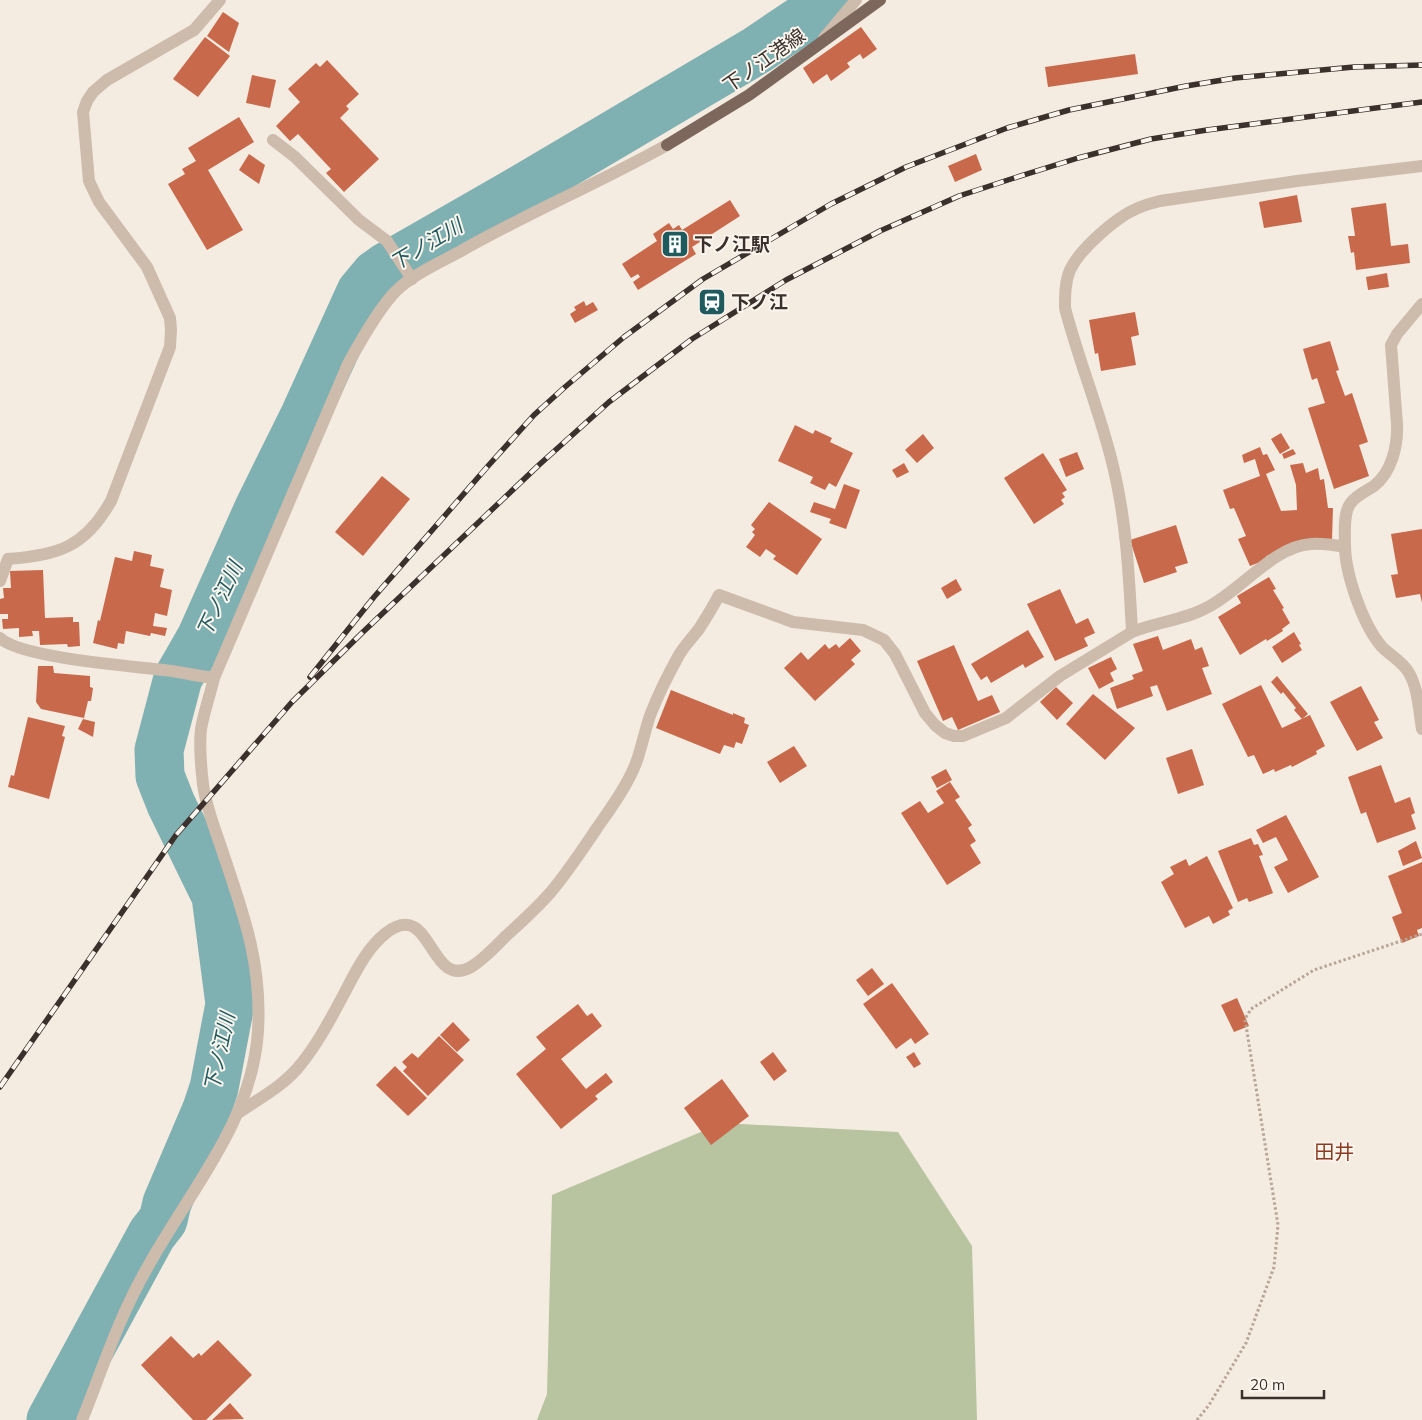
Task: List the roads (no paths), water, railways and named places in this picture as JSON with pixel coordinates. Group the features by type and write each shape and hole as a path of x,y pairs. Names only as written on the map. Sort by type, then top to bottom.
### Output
{"main road":[{"name":"下ノ江港線","path":"667,145 749,95 880,0"}],"street":[{"path":"0,581 8,559 35,557 53,553 70,546 87,534 102,518 111,500 170,347 170,318 147,267 99,202 89,180 83,112 87,101 93,92 107,80 194,30 220,0"},
{"path":"817,46 856,0"},
{"path":"273,140 295,157 359,220 387,241 409,274"},
{"path":"82,1420 117,1331 145,1270 227,1138 247,1088 256,1049 259,992 249,932 203,786 201,730 207,677 348,364 363,337 409,274 588,187 667,145"},
{"path":"1132,632 1129,566 1116,482 1099,416 1066,308 1065,293 1070,270 1087,246 1131,212 1148,204 1297,181 1422,166"},
{"path":"1422,304 1397,334 1390,350 1398,436 1395,452 1380,480 1350,504 1346,515 1345,547 1351,577 1363,616 1381,646 1402,665 1412,678 1422,728"},
{"path":"238,1113 279,1086 300,1065 331,1018 367,954 388,932 397,927 411,925 417,928 446,967 464,970 472,967 491,950 550,893 608,812 630,775 652,711 680,654 708,616 719,595 793,622 863,630 884,640 895,654 925,713 935,726 945,733 963,736 1006,718 1074,666 1132,632 1184,617 1207,608 1259,569 1297,546 1312,543 1345,547"},
{"path":"0,638 4,642 51,656 207,677"}],"waterway":[{"name":"下ノ江川","path":"51,1420 152,1234 163,1220 167,1203 214,1088 230,1004 216,896 171,804 160,776 159,750 178,678 201,638 259,508 305,415 361,292 376,274 386,267 757,50 812,13 825,0"}],"railway":[{"path":"310,677 374,597 534,415 624,337 703,279 831,204 906,167 1007,128 1069,110 1235,78 1354,67 1422,65"},
{"path":"0,1087 176,835 292,702 540,464 609,402 692,339 786,280 880,231 959,196 1011,179 1078,158 1151,139 1422,102"}],"place":[{"name":"下ノ江駅","path":"675,244"},
{"name":"下ノ江","path":"712,302"}],"district":[{"name":"田井","path":"1334,1151"}]}
